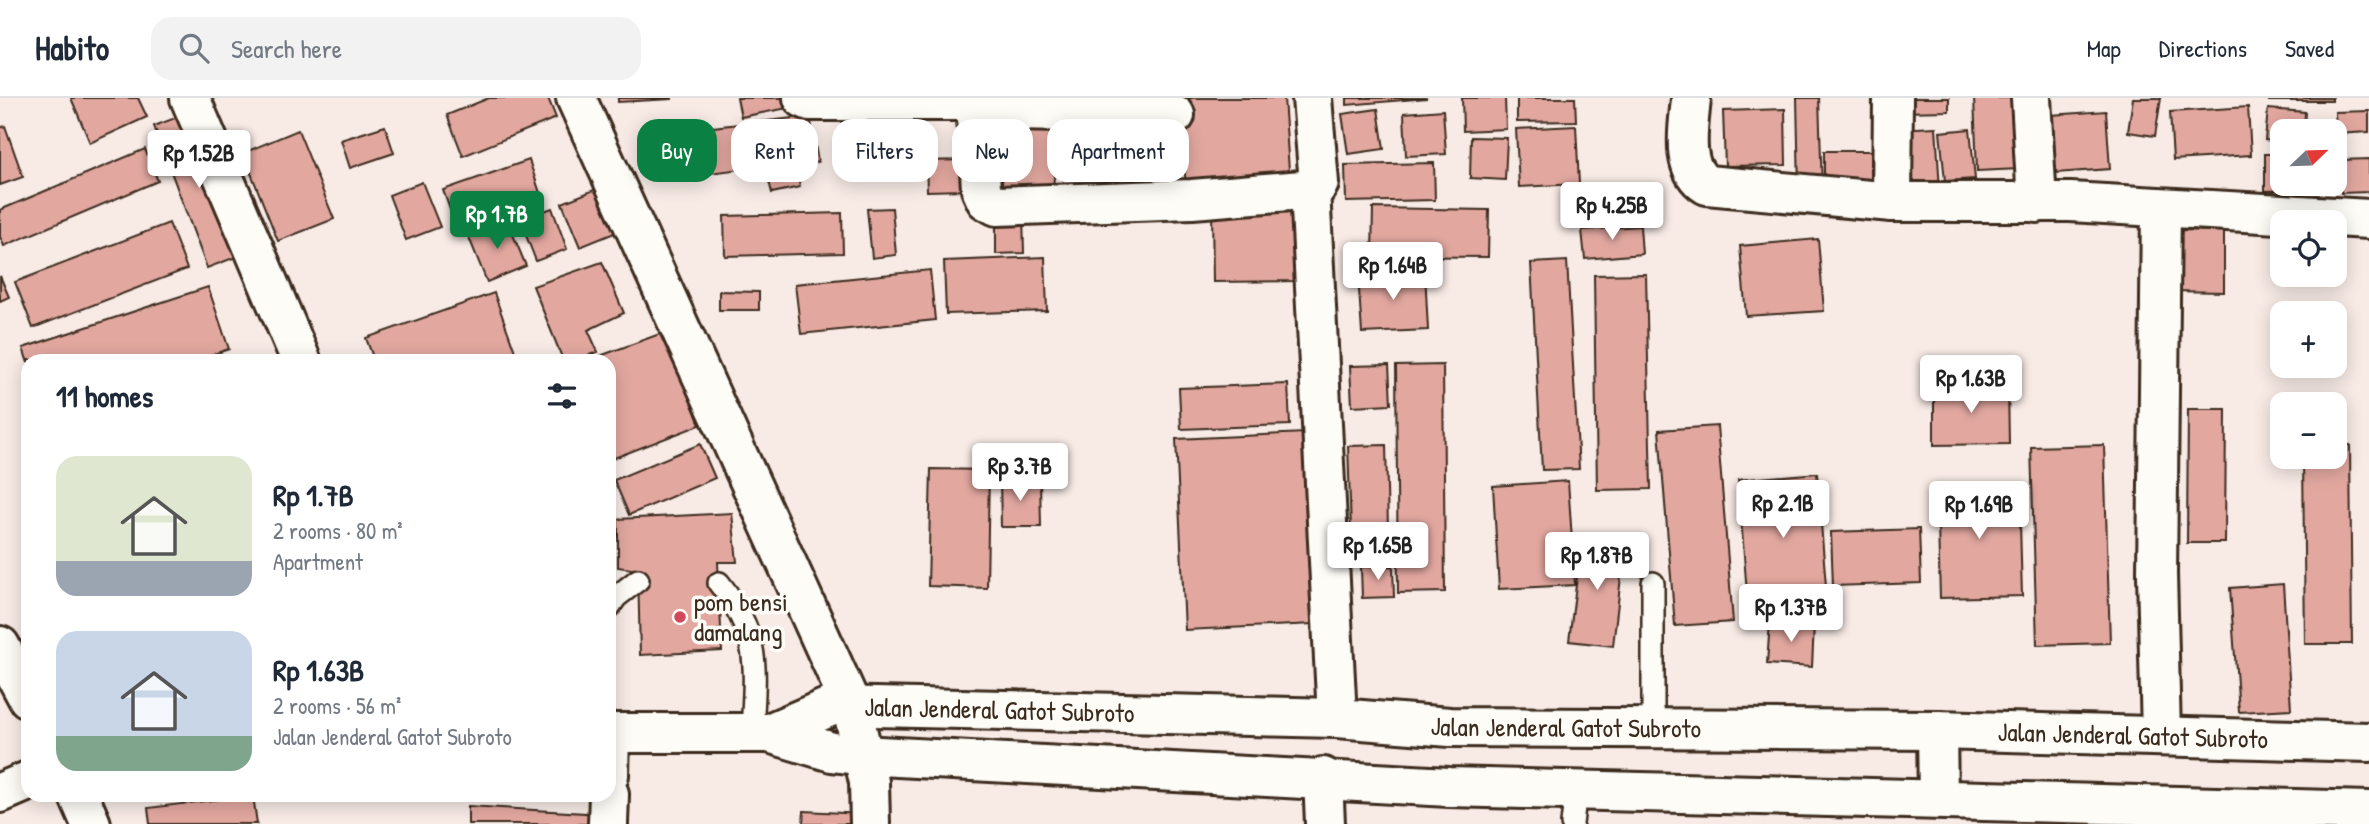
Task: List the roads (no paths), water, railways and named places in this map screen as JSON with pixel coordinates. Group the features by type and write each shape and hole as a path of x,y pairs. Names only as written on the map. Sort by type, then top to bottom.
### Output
{"street":[{"path":"190,98 298,354"},
{"path":"576,98 852,707 869,782 870,824"},
{"path":"803,98 810,101 977,103 1175,115"},
{"path":"977,103 981,190 986,200 997,206 1192,199 1318,187 1312,98"},
{"path":"1690,98 1690,165 1697,179 1707,185 1892,202 2037,203 2369,219"},
{"path":"1892,202 1893,98"},
{"path":"2031,98 2037,203"},
{"path":"1310,189 1336,718"},
{"path":"2161,209 2157,574 2161,735"},
{"path":"0,646 21,685"},
{"name":"Jalan Jenderal Gatot Subroto","path":"760,733 832,706 1336,718 1450,727 1937,730 2369,742"},
{"path":"1937,730 1938,811"},
{"name":"Jalan Jenderal Gatot Subroto","path":"616,731 760,733 832,752 861,755 1449,786 1574,806 1938,811 2369,811"},
{"path":"1323,778 1325,824"},
{"path":"0,793 21,784"},
{"path":"81,802 91,824"},
{"path":"608,824 609,802"}],"lane":[{"path":"616,597 638,580"},
{"path":"719,583 745,620 756,660 760,733"},
{"path":"1653,583 1653,729"}],"place":[{"name":"pom bensi damalang","path":"680,617"}]}
